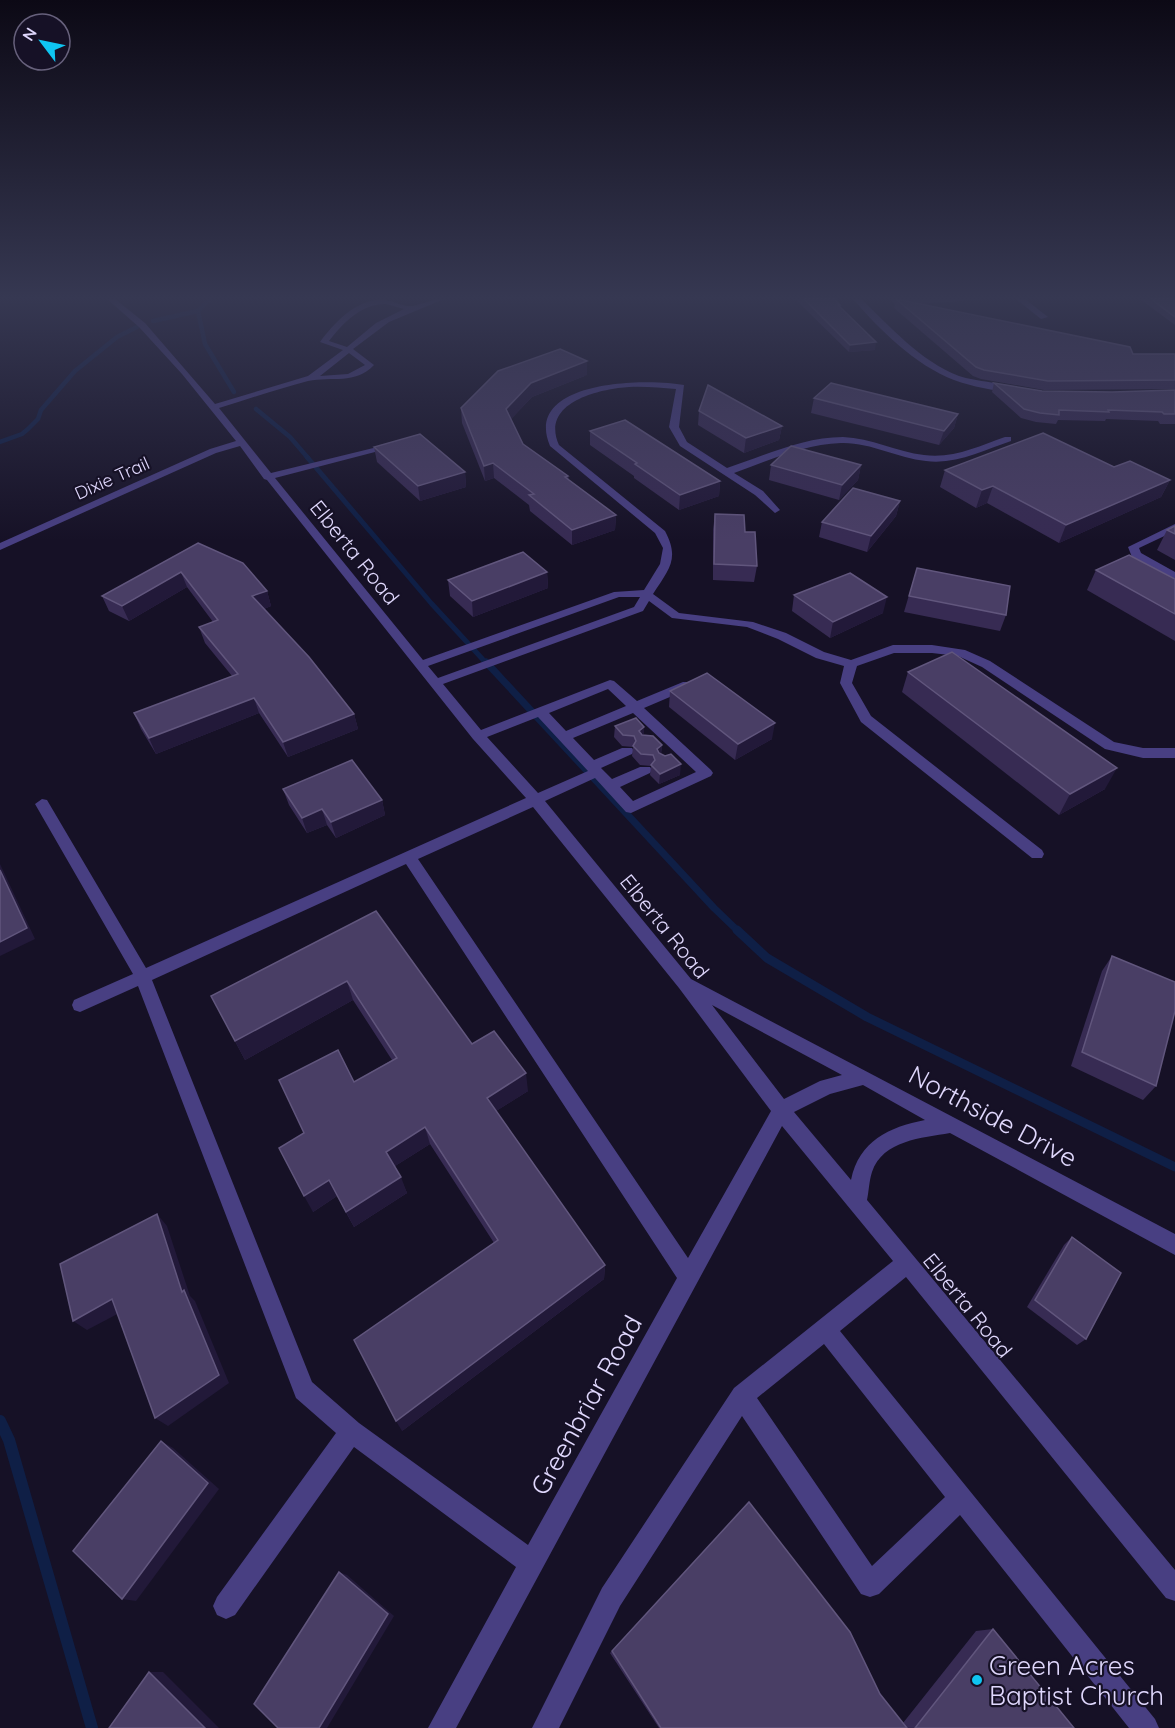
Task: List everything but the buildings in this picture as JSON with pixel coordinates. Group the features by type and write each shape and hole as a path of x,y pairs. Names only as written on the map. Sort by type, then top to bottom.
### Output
{"street":[{"name":"Elberta Road","path":"188,380 478,736 536,800 685,983 781,1110 1175,1589"},
{"path":"216,412 284,394 295,384 307,380"},
{"path":"965,380 1026,392"},
{"path":"435,683 639,609 645,593 664,569 668,547 660,531 555,446 548,430 551,416 569,400 598,389 629,384 681,387 674,427 683,444 759,493 775,510"},
{"path":"726,472 818,442 844,440 935,459 950,458 1008,439"},
{"path":"267,477 408,440"},
{"name":"Dixie Trail","path":"0,547 213,451 240,443"},
{"path":"1175,527 1133,547 1136,555 1175,576"},
{"path":"420,665 618,594 645,593 676,616 749,624 782,636 820,655 851,664 893,649 932,649 961,653 986,664 1110,746 1143,753 1175,753"},
{"path":"586,605 604,621"},
{"path":"851,664 846,683 866,719 1037,854"},
{"path":"564,737 690,683"},
{"path":"478,736 610,684 706,773 631,808 541,712"},
{"path":"648,742 664,734"},
{"path":"80,1005 536,800 627,751"},
{"path":"665,760 683,751"},
{"path":"610,786 645,770"},
{"path":"42,804 143,976 304,1390 351,1431 532,1563"},
{"path":"409,857 689,1277"},
{"name":"Northside Drive","path":"685,983 1175,1245"},
{"path":"781,1110 826,1087 864,1077"},
{"name":"Greenbriar Road","path":"441,1728 781,1110"},
{"path":"857,1203 863,1168 879,1145 900,1133 951,1124"},
{"path":"545,1728 611,1597 742,1396 907,1263"},
{"path":"826,1330 1146,1728"},
{"path":"742,1396 870,1585 960,1499"},
{"path":"226,1606 351,1431"}],"waterway":[{"path":"0,442 22,434 28,429 67,380"},
{"path":"227,380 234,392"},
{"path":"256,409 290,437 308,458"},
{"path":"307,457 431,603 487,664"},
{"path":"486,662 738,931"},
{"path":"737,930 767,958 867,1017 1175,1167"},
{"path":"0,1421 9,1440 92,1728"}],"place":[{"name":"Green Acres Baptist Church","path":"977,1680"}]}
